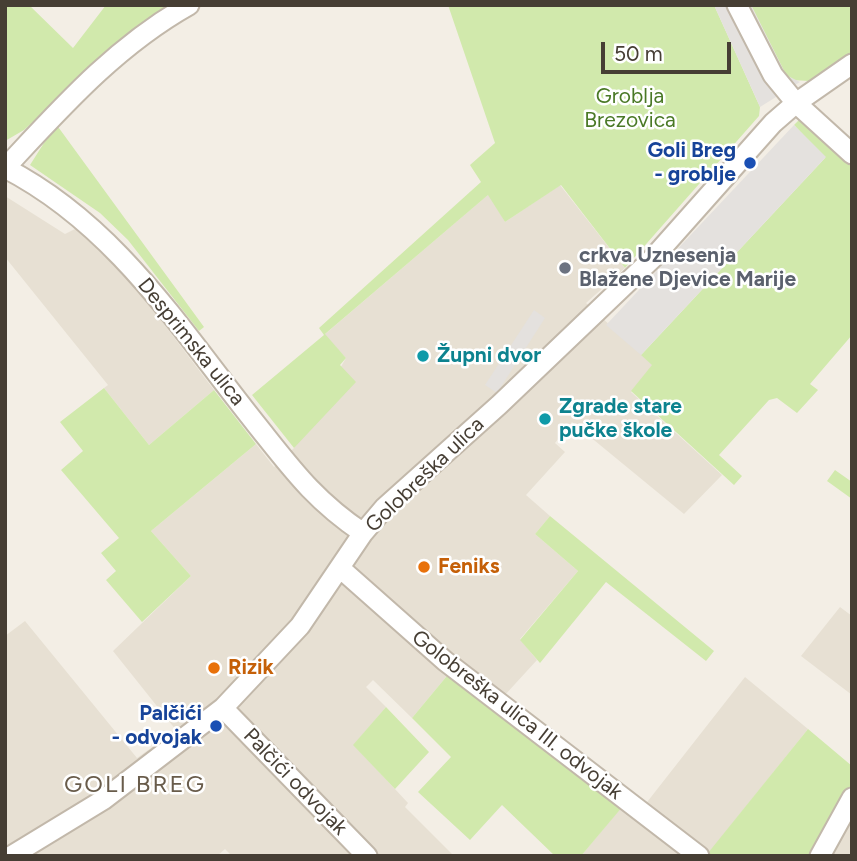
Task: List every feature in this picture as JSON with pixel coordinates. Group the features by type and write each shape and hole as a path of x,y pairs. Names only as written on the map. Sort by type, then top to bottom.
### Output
{"street":[{"path":"5,168 68,99 122,49 189,5"},
{"path":"737,5 772,75 796,103 852,154"},
{"name":"Golobreška ulica","path":"11,856 103,800 223,708 292,635 363,533 385,507 499,405 653,258 753,143 796,103 852,64"},
{"name":"Desprimska ulica","path":"5,168 35,183 75,211 121,254 314,496 363,533"},
{"name":"Golobreška ulica III. odvojak","path":"340,568 444,661 699,856"},
{"name":"Palčići odvojak","path":"223,708 367,856"},
{"path":"820,856 852,798"}],"shaded area":[{"path":"714,5 751,5 786,75 800,82 760,107"},
{"path":"794,125 826,157 641,355 606,325"},
{"path":"560,185 625,268 586,303 653,365 631,392 722,475 684,514 572,422 555,443 565,452 526,495 550,516 535,534 578,571 520,639 537,660 504,696 644,806 745,677 808,729 709,853 711,856 689,856 682,850 677,856 581,856 622,806 451,671 412,718 373,680 366,687 386,707 354,745 408,803 405,807 454,856 232,856 225,849 217,856 5,856 5,636 25,621 137,758 176,730 113,651 191,576 151,531 256,444 274,467 294,448 346,358 324,335 489,194 505,222"},
{"path":"5,196 65,234 79,227 113,257 214,390 149,445 104,388 108,385 5,257"},
{"path":"534,310 545,318 497,393 485,385"},
{"path":"840,607 852,616 852,695 801,656"},
{"path":"852,786 852,856 813,856"}],"green space":[{"path":"5,5 29,5 73,48 106,5 174,5 118,44 24,130 5,141"},
{"name":"Groblja Brezovica","path":"448,5 714,5 760,107 759,116 625,268 561,185 505,222 488,195 325,334 346,358 340,365 356,382 294,448 252,395 324,335 319,328 481,182 470,165 495,143"},
{"path":"751,5 852,5 852,52 809,81 792,80 786,75"},
{"path":"802,117 852,161 852,335 810,384 818,390 797,413 777,398 769,400 719,455 742,476 734,485 631,391 652,365 641,355 825,158 794,125"},
{"path":"56,124 204,327 199,331 128,240 100,213 30,165"},
{"path":"104,388 149,445 214,390 256,444 151,531 191,576 142,622 106,580 116,571 101,553 119,538 61,470 83,451 60,422"},
{"path":"835,470 852,482 852,499 827,481"},
{"path":"550,516 714,651 706,661 606,582 540,663 520,640 578,571 535,534"},
{"path":"451,671 623,806 581,856 555,856 502,805 470,840 418,792 451,757 412,718"},
{"path":"386,707 429,752 395,789 353,745"},
{"path":"808,729 852,766 852,786 813,856 711,856 708,853"}],"place":[{"name":"Goli Breg - groblje","path":"750,163"},
{"name":"crkva Uznesenja Blažene Djevice Marije","path":"565,268"},
{"name":"Župni dvor","path":"423,356"},
{"name":"Zgrade stare pučke škole","path":"545,419"},
{"name":"Feniks","path":"424,567"},
{"name":"Rizik","path":"214,668"},
{"name":"Palčići - odvojak","path":"216,726"}],"district":[{"name":"GOLI BREG","path":"135,785"}]}
